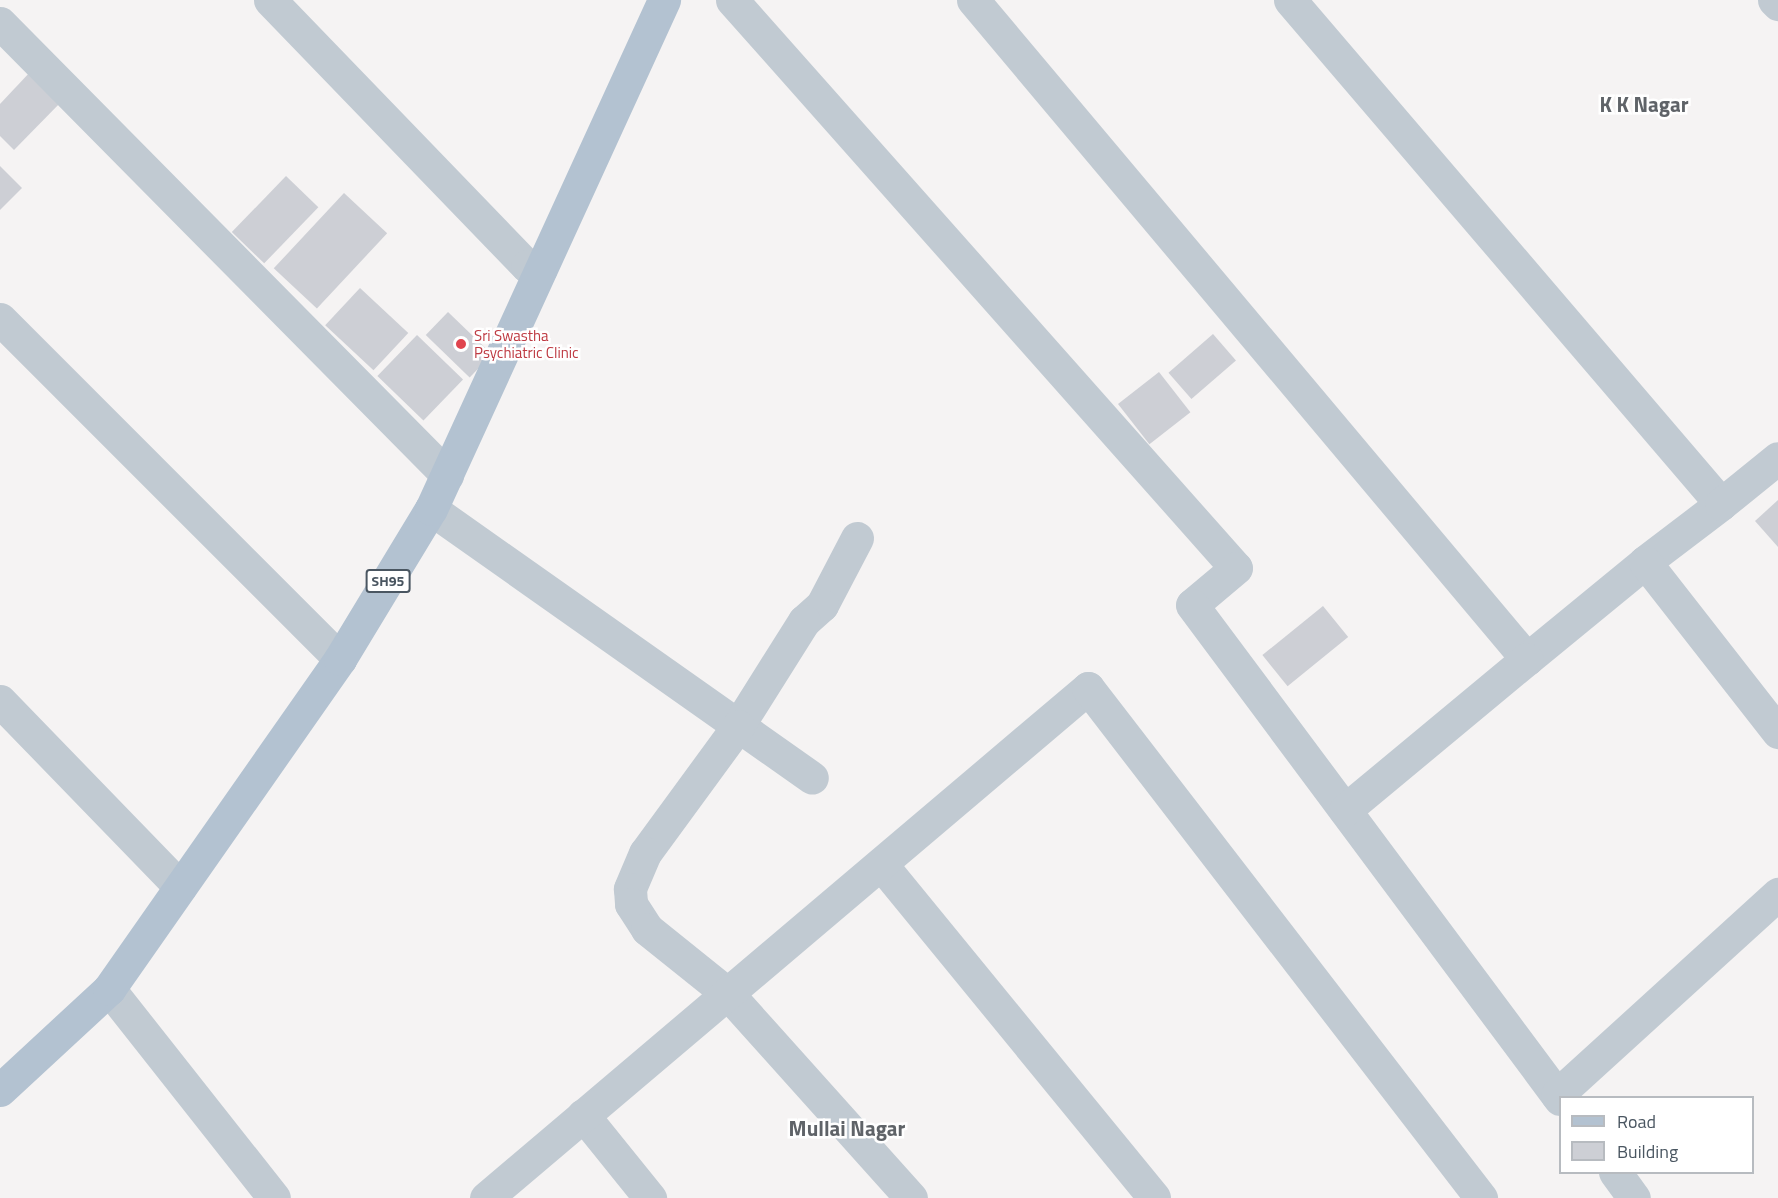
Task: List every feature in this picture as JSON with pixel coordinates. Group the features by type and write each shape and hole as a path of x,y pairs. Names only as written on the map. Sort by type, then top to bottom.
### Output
{"main road":[{"name":"SH95","path":"0,1090 109,989 340,659 431,509 664,0"}],"street":[{"path":"270,0 527,266 541,268"},
{"path":"732,0 1236,568 1192,605 1559,1097"},
{"path":"973,0 1527,659"},
{"path":"1290,0 1720,504"},
{"path":"1774,0 1778,4"},
{"path":"0,23 447,475"},
{"path":"0,319 340,659"},
{"path":"1345,810 1645,562 1778,458"},
{"path":"431,509 812,778"},
{"path":"857,538 822,605 804,621 738,726 645,853 630,889 631,903 647,929 728,994 911,1198"},
{"path":"1645,562 1778,732"},
{"path":"486,1198 1088,688 1482,1198"},
{"path":"0,701 180,887"},
{"path":"881,864 1154,1198"},
{"path":"1560,1096 1778,894"},
{"path":"109,989 274,1198"},
{"path":"583,1115 650,1198"},
{"path":"1616,1174 1634,1198"}],"building":[{"path":"31,71 62,101 14,150 0,136 0,104"},
{"path":"0,166 22,188 0,210"},
{"path":"286,176 318,207 264,263 232,232"},
{"path":"344,193 387,233 317,309 274,268"},
{"path":"360,288 408,333 373,370 325,325"},
{"path":"448,312 492,354 470,377 426,335"},
{"path":"1213,334 1236,360 1191,399 1168,373"},
{"path":"417,335 463,379 423,420 377,376"},
{"path":"1159,372 1190,412 1149,444 1118,404"},
{"path":"1778,500 1778,547 1755,521"},
{"path":"1323,606 1348,637 1288,686 1262,655"}],"place":[{"name":"Sri Swastha Psychiatric Clinic","path":"461,344"}],"district":[{"name":"K K Nagar","path":"1644,104"},
{"name":"Mullai Nagar","path":"847,1128"}]}
